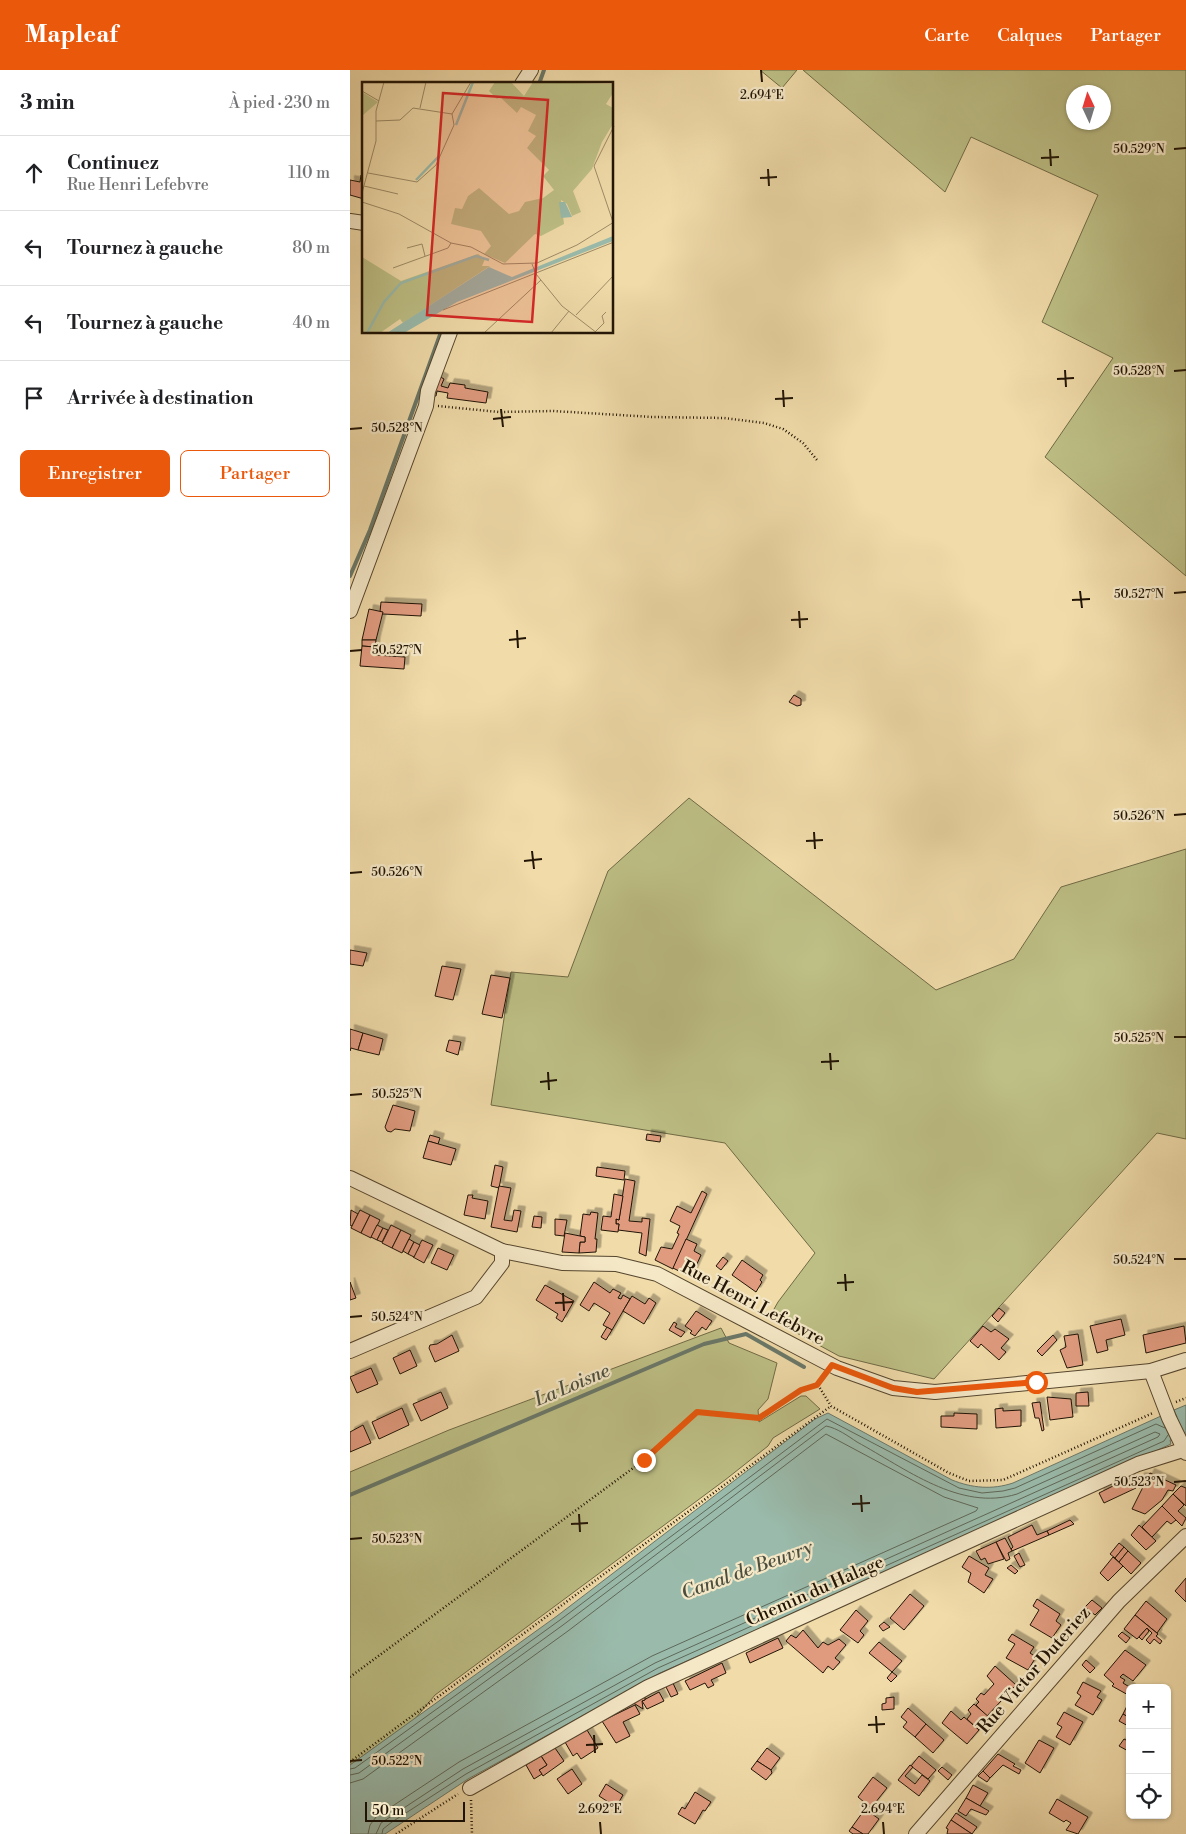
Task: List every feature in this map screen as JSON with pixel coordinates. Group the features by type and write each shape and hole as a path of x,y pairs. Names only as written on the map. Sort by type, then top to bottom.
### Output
{"street":[{"path":"523,82 531,70"},
{"path":"350,612 426,406 428,391 449,334"},
{"name":"Rue Henri Lefebvre","path":"350,1178 502,1251 562,1263 616,1264 657,1274 832,1365 893,1388 917,1392 1151,1371 1186,1360"},
{"path":"350,1352 476,1296 502,1263 502,1251"},
{"path":"1151,1371 1167,1413 1184,1448"},
{"name":"Chemin du Halage","path":"465,1791 648,1687 1138,1464 1184,1448"},
{"name":"Rue Victor Duteriez","path":"916,1834 1119,1601 1186,1536"}],"path":[{"path":"426,406 499,412 553,411 653,417 724,418 764,423 783,429 803,443 817,460"},
{"path":"350,1677 644,1460 697,1412 759,1418 801,1390 817,1385 832,1365"},
{"path":"817,1385 831,1406 949,1473 969,1481 1003,1480 1167,1413"},
{"path":"350,1762 831,1406"},
{"path":"396,1834 465,1791 472,1834"}],"green space":[{"path":"760,70 797,70 782,88"},
{"path":"803,70 1186,70 1186,576 1045,457 1113,358 1042,322 1098,195 971,137 945,192"},
{"path":"689,798 936,990 1014,959 1061,887 1186,849 1186,1139 1157,1133 934,1379 839,1356 769,1318 778,1302 815,1253 725,1143 491,1105 511,972 568,977 608,871"},
{"path":"721,1328 729,1343 777,1363 768,1399 758,1410 759,1422 801,1396 806,1396 820,1409 773,1438 768,1446 725,1480 435,1695 415,1719 350,1765 350,1472 449,1430"}],"water":[{"name":"Canal de Beuvry","path":"1186,1405 1186,1437 1184,1434 1170,1440 1171,1444 660,1673 468,1779 385,1834 350,1834 350,1765 557,1616 815,1419 828,1413 952,1480 967,1485 997,1487 1013,1483 1161,1416 1164,1423 1177,1417 1174,1410"}],"building":[{"path":"362,175 362,198 350,195 350,180 360,182"},
{"path":"437,375 444,379 441,386 448,388 450,383 465,385 465,388 488,392 486,403 447,398 448,393 437,391 436,396 432,396"},
{"path":"381,602 422,604 421,616 383,614 380,612"},
{"path":"369,609 383,612 376,640 362,640"},
{"path":"362,640 376,640 375,647 362,646"},
{"path":"362,646 375,647 375,655 405,657 404,669 360,666"},
{"path":"794,695 801,699 801,705 797,706 789,702"},
{"path":"350,950 367,953 363,966 350,964"},
{"path":"442,966 461,969 453,1000 435,996"},
{"path":"491,975 510,978 502,1018 482,1014"},
{"path":"350,1029 363,1033 358,1050 351,1048 350,1051"},
{"path":"363,1033 383,1039 379,1055 358,1050"},
{"path":"449,1040 461,1042 458,1055 446,1051"},
{"path":"393,1105 415,1111 410,1131 395,1129 391,1132 387,1131 385,1127"},
{"path":"647,1134 661,1136 660,1142 646,1140"},
{"path":"430,1135 440,1138 438,1144 428,1141"},
{"path":"428,1141 456,1149 451,1165 423,1158"},
{"path":"495,1165 503,1167 499,1188 491,1186"},
{"path":"597,1167 625,1171 624,1180 596,1176"},
{"path":"625,1179 635,1181 629,1221 642,1222 642,1218 650,1219 646,1256 639,1253 642,1233 618,1230 619,1224 616,1224 616,1219 619,1220"},
{"path":"499,1186 511,1188 504,1220 512,1221 514,1210 521,1211 517,1232 491,1227"},
{"path":"702,1191 707,1194 673,1269 655,1260 661,1247 672,1249 679,1234 677,1233 680,1226 670,1221 677,1206 691,1213"},
{"path":"614,1194 623,1196 619,1220 616,1219 616,1224 619,1224 618,1232 601,1230 603,1216 611,1217"},
{"path":"468,1195 473,1195 472,1198 488,1201 485,1219 464,1215"},
{"path":"351,1210 358,1214 352,1226 350,1225"},
{"path":"360,1210 370,1215 361,1233 351,1228"},
{"path":"591,1212 598,1213 595,1239 597,1239 596,1252 579,1253 580,1242 585,1242 585,1237 580,1236 583,1214 590,1215"},
{"path":"370,1215 380,1220 371,1238 361,1233"},
{"path":"534,1216 542,1217 541,1228 532,1227"},
{"path":"555,1219 567,1220 564,1236 555,1235"},
{"path":"377,1225 383,1228 377,1240 371,1237"},
{"path":"391,1225 401,1230 392,1248 382,1243"},
{"path":"383,1228 388,1230 382,1242 377,1240"},
{"path":"401,1230 411,1235 402,1253 392,1248"},
{"path":"565,1233 585,1237 585,1242 580,1242 579,1253 562,1252"},
{"path":"409,1239 414,1242 408,1254 403,1251"},
{"path":"686,1239 697,1244 694,1251 701,1255 691,1277 673,1268"},
{"path":"422,1240 433,1245 424,1263 413,1257"},
{"path":"414,1242 420,1245 414,1257 408,1254"},
{"path":"438,1248 454,1255 447,1270 431,1263"},
{"path":"723,1257 728,1261 721,1270 716,1266"},
{"path":"742,1260 763,1275 760,1280 762,1282 756,1292 732,1275"},
{"path":"350,1282 356,1298 350,1300"},
{"path":"594,1282 610,1293 613,1289 621,1293 618,1298 621,1299 623,1295 630,1299 612,1330 603,1325 610,1313 594,1303 589,1311 580,1305"},
{"path":"545,1285 574,1301 562,1322 556,1318 558,1314 536,1300"},
{"path":"632,1296 645,1304 649,1298 656,1303 644,1324 623,1311"},
{"path":"999,1308 1005,1313 998,1322 992,1316"},
{"path":"696,1311 712,1321 706,1330 702,1327 695,1336 685,1326"},
{"path":"1121,1319 1125,1335 1106,1340 1108,1350 1097,1353 1090,1326"},
{"path":"674,1322 677,1324 675,1327 685,1332 681,1337 669,1330"},
{"path":"983,1326 991,1332 995,1329 1009,1339 1001,1348 1006,1352 999,1360 981,1344 978,1348 970,1341"},
{"path":"1184,1326 1186,1343 1146,1353 1143,1335"},
{"path":"607,1327 612,1330 606,1340 601,1337"},
{"path":"1078,1334 1083,1365 1067,1368 1060,1350 1066,1347 1064,1336"},
{"path":"452,1335 459,1351 435,1362 429,1348 430,1345 437,1344"},
{"path":"1053,1335 1057,1340 1042,1356 1037,1351"},
{"path":"410,1350 417,1366 400,1374 393,1358"},
{"path":"371,1368 378,1384 357,1393 350,1377"},
{"path":"441,1392 448,1408 421,1421 413,1404"},
{"path":"1088,1392 1089,1406 1076,1406 1076,1393"},
{"path":"1047,1397 1071,1399 1073,1417 1050,1420"},
{"path":"1040,1402 1044,1430 1042,1431 1039,1418 1035,1418 1032,1403"},
{"path":"402,1408 409,1425 379,1439 372,1422"},
{"path":"1003,1408 1003,1411 1021,1410 1021,1426 996,1428 995,1409"},
{"path":"954,1413 977,1414 977,1429 941,1427 941,1416 954,1416"},
{"path":"363,1425 371,1443 350,1452 350,1432"},
{"path":"1150,1473 1176,1485 1173,1491 1168,1490 1162,1500 1145,1514 1132,1509"},
{"path":"1140,1477 1148,1478 1144,1485 1139,1488 1138,1485"},
{"path":"1127,1479 1131,1479 1136,1488 1104,1503 1099,1493"},
{"path":"1181,1486 1186,1488 1186,1506 1173,1494"},
{"path":"1173,1494 1184,1505 1178,1511 1186,1518 1182,1526 1162,1506"},
{"path":"1162,1506 1176,1520 1171,1524 1167,1521 1152,1537 1142,1527"},
{"path":"1070,1520 1074,1524 1049,1535 1047,1531"},
{"path":"1032,1525 1037,1535 1047,1531 1049,1535 1012,1551 1013,1547 1008,1537"},
{"path":"1139,1525 1156,1541 1146,1550 1131,1535"},
{"path":"1005,1538 1012,1551 1008,1553 1010,1559 1006,1561 996,1542"},
{"path":"996,1542 1004,1559 988,1564 985,1558 981,1560 976,1551"},
{"path":"1119,1543 1124,1547 1115,1558 1110,1554"},
{"path":"1124,1547 1128,1551 1119,1562 1115,1558"},
{"path":"1128,1551 1141,1563 1131,1574 1119,1562"},
{"path":"1019,1553 1025,1565 1020,1567 1014,1556"},
{"path":"969,1556 989,1568 985,1575 993,1579 984,1593 968,1582 971,1573 962,1567"},
{"path":"1113,1557 1123,1566 1108,1581 1100,1573"},
{"path":"1011,1565 1018,1571 1015,1574 1007,1568"},
{"path":"1186,1578 1186,1602 1175,1591"},
{"path":"910,1594 924,1606 904,1630 890,1618"},
{"path":"1037,1599 1060,1614 1056,1621 1061,1625 1052,1638 1030,1625 1039,1610 1033,1606"},
{"path":"1092,1600 1102,1608 1095,1615 1085,1607"},
{"path":"1146,1601 1167,1619 1157,1633 1135,1615"},
{"path":"856,1610 868,1621 860,1631 864,1635 858,1643 840,1630"},
{"path":"1135,1615 1158,1634 1156,1636 1162,1641 1160,1644 1154,1639 1150,1644 1146,1640 1152,1633 1147,1628 1137,1639 1124,1629"},
{"path":"884,1622 890,1627 883,1631 879,1626"},
{"path":"1147,1628 1149,1631 1142,1640 1139,1637"},
{"path":"803,1630 818,1648 823,1642 828,1645 839,1639 846,1645 835,1658 840,1662 833,1670 828,1666 823,1673 786,1641 791,1635 796,1638"},
{"path":"1122,1632 1130,1638 1126,1643 1118,1636"},
{"path":"1012,1634 1034,1647 1030,1653 1036,1657 1028,1670 1006,1658 1015,1644 1008,1640"},
{"path":"778,1638 783,1648 750,1663 746,1653"},
{"path":"879,1642 902,1661 892,1672 869,1653"},
{"path":"1125,1650 1146,1665 1133,1681 1123,1674 1120,1677 1125,1680 1123,1683 1126,1685 1126,1694 1112,1686 1114,1684 1104,1675"},
{"path":"1086,1660 1095,1668 1090,1673 1082,1665"},
{"path":"722,1663 726,1673 711,1680 714,1685 708,1688 705,1683 690,1690 685,1681"},
{"path":"995,1666 1016,1685 987,1716 976,1705 979,1702 976,1699 981,1693 984,1695 994,1684 987,1676"},
{"path":"892,1672 897,1676 891,1682 887,1678"},
{"path":"672,1681 678,1694 671,1697 665,1685"},
{"path":"1083,1682 1101,1691 1097,1697 1102,1700 1093,1715 1075,1705 1081,1696 1077,1693"},
{"path":"659,1692 664,1701 647,1709 642,1701"},
{"path":"645,1694 645,1700 642,1701 643,1709 632,1702"},
{"path":"894,1697 894,1709 882,1710 882,1704 886,1703 886,1698"},
{"path":"974,1704 990,1718 979,1730 967,1719 971,1714 968,1710"},
{"path":"635,1705 640,1714 623,1722 630,1736 616,1743 602,1721"},
{"path":"908,1708 926,1724 915,1737 903,1727 907,1722 901,1717"},
{"path":"951,1711 961,1720 964,1717 979,1730 967,1744 942,1723"},
{"path":"1064,1712 1083,1722 1070,1745 1056,1737 1062,1727 1057,1724"},
{"path":"1123,1714 1126,1716 1126,1725 1119,1721"},
{"path":"926,1724 944,1740 933,1753 915,1737"},
{"path":"587,1730 598,1748 581,1759 577,1753 573,1756 565,1742"},
{"path":"1124,1739 1126,1740 1126,1750 1119,1746"},
{"path":"1039,1740 1054,1748 1040,1773 1025,1763"},
{"path":"555,1748 564,1761 543,1776 539,1770 547,1765 541,1756"},
{"path":"767,1748 780,1758 771,1770 757,1761"},
{"path":"998,1754 1015,1764 1013,1766 1021,1770 1019,1774 1003,1765 990,1778 983,1771"},
{"path":"541,1756 547,1765 539,1770 542,1774 534,1779 526,1765"},
{"path":"919,1756 936,1770 928,1779 911,1766"},
{"path":"757,1761 771,1770 772,1773 766,1780 751,1769"},
{"path":"910,1765 913,1767 905,1776 915,1784 922,1775 930,1781 919,1796 898,1780"},
{"path":"942,1767 952,1775 948,1780 938,1771"},
{"path":"572,1769 582,1784 568,1794 557,1779"},
{"path":"983,1771 990,1778 987,1782 978,1776"},
{"path":"873,1777 887,1788 871,1808 858,1797"},
{"path":"606,1784 623,1795 616,1807 599,1796"},
{"path":"973,1785 988,1793 980,1806 966,1798"},
{"path":"695,1792 711,1802 705,1811 703,1810 695,1824 678,1814 682,1807 685,1809"},
{"path":"966,1798 989,1811 986,1815 971,1809 966,1816 958,1811"},
{"path":"1057,1799 1088,1817 1078,1834 1066,1830 1071,1823 1066,1820 1064,1822 1049,1813"},
{"path":"865,1809 879,1819 868,1834 863,1834 852,1827"},
{"path":"956,1813 977,1827 972,1834 951,1820"},
{"path":"951,1820 972,1834 947,1834 948,1829 946,1828"},
{"path":"852,1827 863,1834 853,1834 849,1831"}],"waterway":[{"path":"540,82 544,70"},
{"path":"350,576 370,530 440,334"},
{"name":"La Loisne","path":"350,1495 704,1344 746,1334 804,1367"}],"route":[{"path":"644,1460 697,1412 759,1418 801,1390 817,1385 832,1365 893,1388 917,1392 935,1392 1036,1382"}]}
